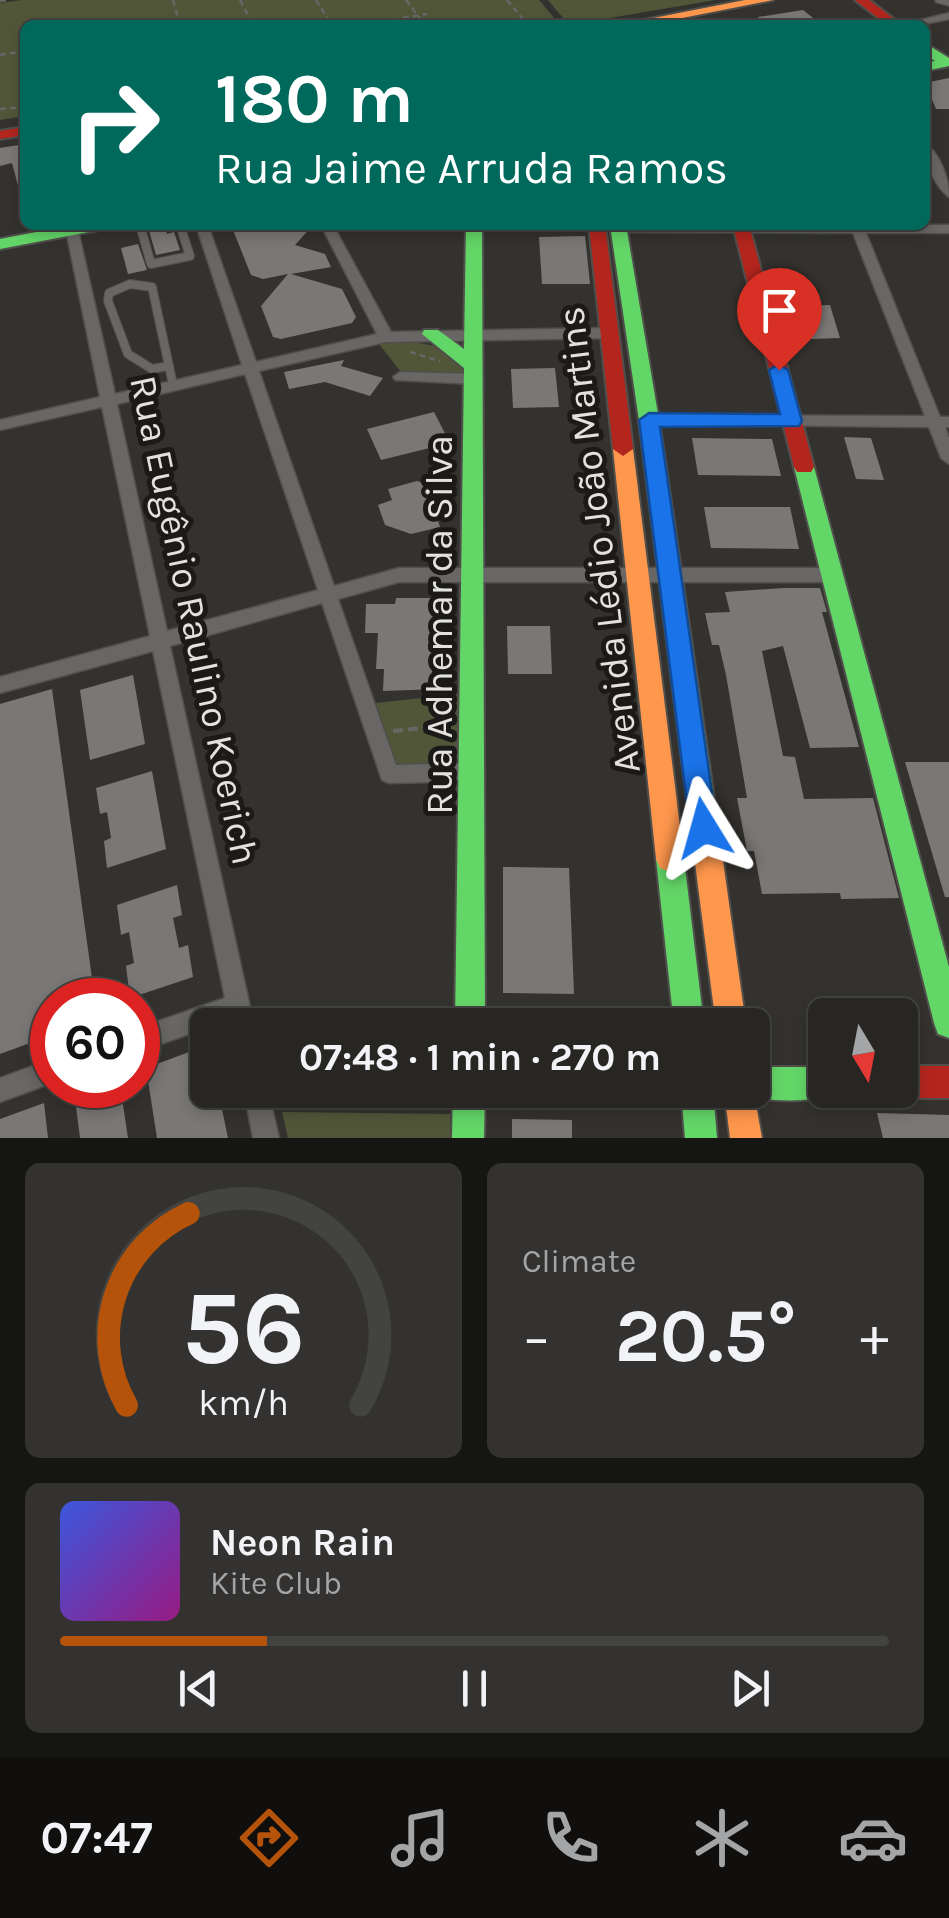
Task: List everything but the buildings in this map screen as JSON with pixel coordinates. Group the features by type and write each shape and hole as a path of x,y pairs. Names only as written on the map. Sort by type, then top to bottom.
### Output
{"main road":[{"path":"653,20 767,0"},
{"path":"861,0 888,20"},
{"path":"0,244 72,230"},
{"name":"Rua Adhemar da Silva","path":"470,1008 474,230"},
{"name":"Avenida Lédio João Martins","path":"611,230 610,333 688,1008"},
{"name":"Avenida Lédio João Martins","path":"612,230 649,420 729,1008"},
{"path":"743,230 949,1023"},
{"path":"431,334 475,373"},
{"path":"770,1083 808,1082"},
{"path":"918,1082 949,1082"},
{"path":"468,1138 469,1108"},
{"path":"698,1108 702,1138"},
{"path":"742,1108 746,1138"}],"street":[{"path":"930,157 949,193"},
{"name":"Rua Eugênio Raulino Koerich","path":"72,230 239,1008"},
{"path":"204,230 388,774 473,772"},
{"path":"330,230 392,342"},
{"path":"857,230 942,422 949,458"},
{"path":"0,425 250,368 431,334 610,333"},
{"path":"400,376 475,373"},
{"path":"649,420 942,422"},
{"path":"0,685 326,592 399,575 832,575"},
{"path":"160,1035 190,1027"},
{"path":"0,1090 30,1079"},
{"path":"260,1108 266,1138"}],"lane":[{"path":"938,0 949,3"},
{"path":"141,230 151,264 190,256 182,230"},
{"path":"146,283 152,287 169,366 166,387 152,369 128,354 108,300 109,293 118,287 146,283"},
{"path":"152,369 169,366"}],"path":[{"path":"0,1 8,0"},
{"path":"406,0 422,20"},
{"path":"507,0 524,20"},
{"path":"389,20 426,14"},
{"path":"392,342 447,362"},
{"path":"382,732 463,724"}],"green space":[{"path":"539,0 556,20 20,20 20,117 0,120 0,3"},
{"path":"548,0 715,0 598,20 565,20"},
{"path":"403,340 440,347 466,365 466,374 401,372 379,344"},
{"path":"459,694 459,764 397,765 376,703"},
{"path":"282,1112 450,1114 450,1138 288,1138"}],"traffic: fast":[{"path":"930,51 946,63"},
{"path":"930,66 949,62"},
{"path":"0,244 73,230"},
{"path":"470,1008 474,230"},
{"path":"619,230 705,832"},
{"path":"431,334 475,367"},
{"path":"804,467 949,1023"},
{"path":"670,859 687,1008"},
{"path":"770,1083 808,1083"},
{"path":"468,1138 469,1108"},
{"path":"698,1108 701,1138"}],"traffic: slow":[{"path":"653,20 767,0"},
{"path":"623,449 670,859"},
{"path":"705,832 729,1008"},
{"path":"742,1108 746,1138"}],"traffic: jam":[{"path":"861,0 888,20"},
{"path":"0,135 20,132"},
{"path":"598,230 623,449"},
{"path":"742,230 804,467"},
{"path":"918,1082 949,1082"}],"route":[{"path":"704,828 649,420 792,421 779,370"}]}
